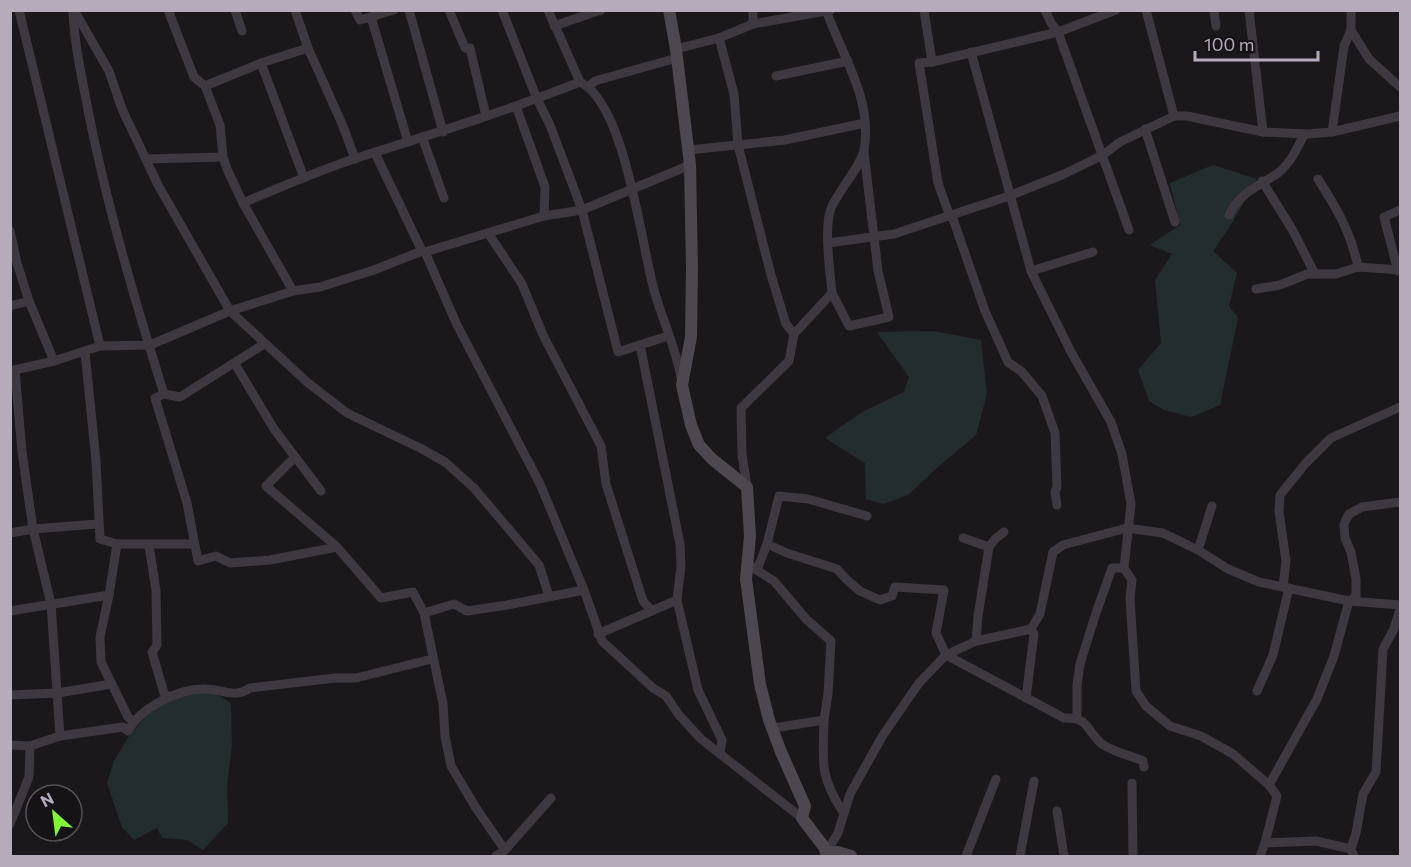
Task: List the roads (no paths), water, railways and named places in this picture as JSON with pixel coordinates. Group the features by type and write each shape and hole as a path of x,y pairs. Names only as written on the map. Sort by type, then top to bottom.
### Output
{"street":[{"path":"19,10 100,346"},
{"path":"74,10 109,70 123,109 158,185 230,311 307,382 347,413 422,449 452,469 474,488 539,565 549,596"},
{"path":"74,10 74,37 94,140 115,226 164,394"},
{"path":"168,10 194,76 205,86 220,125 223,157 243,203 293,291"},
{"path":"235,10 242,31"},
{"path":"295,10 308,48 343,126 355,159"},
{"path":"355,10 360,20 394,10"},
{"path":"409,10 442,132"},
{"path":"449,10 465,48 470,48 486,116"},
{"path":"502,10 537,99 550,125 582,210 618,352 668,336"},
{"path":"548,10 585,84 603,103 634,189 653,287 677,357 691,424 699,446 747,487"},
{"path":"554,26 601,10"},
{"path":"669,10 677,53 690,165 691,337 682,385"},
{"path":"753,10 753,24"},
{"path":"924,10 932,62"},
{"path":"1045,10 1058,32 1129,230"},
{"path":"1058,505 1055,492 1057,487 1054,433 1042,396 1022,372 1008,362 985,311 938,183 919,63 932,62 1058,32 1116,10"},
{"path":"1146,10 1174,116"},
{"path":"1214,10 1216,26"},
{"path":"1249,10 1263,132"},
{"path":"1332,132 1344,46 1351,30 1351,10"},
{"path":"243,203 355,159 595,81 753,24 827,11 859,86 865,123 864,152 878,272 889,317 849,326 832,293 828,243 831,209 864,152"},
{"path":"371,17 408,142"},
{"path":"1351,30 1369,59 1401,87"},
{"path":"719,38 734,94 738,145 771,275 786,324 794,334"},
{"path":"205,86 261,63 308,48"},
{"path":"971,52 1031,271 1071,352 1111,422 1122,454 1131,504 1124,568 1132,580 1130,598 1136,691 1146,706 1170,726 1201,736 1233,754 1269,785 1277,796 1260,856"},
{"path":"776,76 848,62"},
{"path":"261,63 304,178"},
{"path":"516,106 545,187 544,216"},
{"path":"828,243 894,234 1010,196 1102,155 1120,142 1174,116 1187,116 1263,132 1304,134 1332,132 1401,116"},
{"path":"688,150 785,140 865,123"},
{"path":"1145,129 1174,222"},
{"path":"1229,216 1239,200 1250,189 1280,172 1297,149 1304,134"},
{"path":"422,137 444,198"},
{"path":"375,153 424,251 457,325 540,484 584,590 602,641 639,676 666,696 679,715 701,738 802,818 824,853"},
{"path":"146,159 223,157"},
{"path":"60,736 51,604 33,529 13,371 100,346 150,345 230,311 293,291 320,287 424,251 544,216 582,210 690,165"},
{"path":"1318,179 1353,243 1358,267"},
{"path":"1262,181 1316,274"},
{"path":"1256,290 1280,285 1307,274 1336,274 1358,267 1399,270 1384,217 1401,210"},
{"path":"10,231 14,264 54,361"},
{"path":"488,233 522,285 543,335 601,446 606,484 643,601 651,610"},
{"path":"1031,271 1093,252"},
{"path":"752,567 747,487 742,454 741,408 789,362 794,334 832,293"},
{"path":"10,306 29,302"},
{"path":"264,344 180,397 164,394 155,398 188,503 198,561 216,556 230,562 270,560 337,547"},
{"path":"640,345 680,544 681,566 677,600 698,690 722,740 720,754"},
{"path":"85,352 96,461 100,538 117,544 194,544"},
{"path":"235,363 274,429 321,490"},
{"path":"1257,691 1273,655 1286,588 1286,561 1279,512 1280,495 1330,438 1401,407"},
{"path":"295,457 266,486 337,547 381,598 413,592 424,613 443,704 450,766 505,850"},
{"path":"802,818 805,806 769,720 760,684 746,579 767,544 779,496 808,499 867,516"},
{"path":"1269,785 1317,699 1334,656 1349,601 1356,597 1356,579 1344,524 1349,513 1362,507 1401,502"},
{"path":"1198,550 1212,506"},
{"path":"10,533 98,524"},
{"path":"824,853 838,833 850,794 883,735 918,683 946,655 976,641 1031,629 1040,614 1053,552 1063,545 1128,528 1163,533 1198,550 1228,569 1259,582 1349,601 1401,607 1394,629 1383,649 1376,772 1363,794 1353,853 1316,841 1265,843"},
{"path":"976,641 989,548 1004,532"},
{"path":"963,538 989,548"},
{"path":"117,544 100,637 101,662 128,717 134,722"},
{"path":"767,544 787,553 837,568 860,591 880,600 892,596 895,587 945,590 936,633 946,655 1064,718 1075,717 1086,723 1102,744 1143,761 1144,767"},
{"path":"149,545 156,591 157,645 152,652 168,697"},
{"path":"752,567 774,581 806,619 831,641 824,720 824,777 843,812"},
{"path":"1075,717 1080,664 1096,613 1112,567 1124,568"},
{"path":"424,613 454,604 467,611 584,590"},
{"path":"10,611 109,596"},
{"path":"598,634 677,600"},
{"path":"1026,698 1034,634 1031,629"},
{"path":"10,745 30,746 60,736 123,727 128,731 134,722 168,697 189,689 242,694 250,688 335,678 356,678 432,659"},
{"path":"10,695 58,693 111,684"},
{"path":"774,728 824,720"},
{"path":"10,824 29,777 30,746"},
{"path":"966,856 996,779"},
{"path":"1020,856 1034,781"},
{"path":"1132,783 1133,856"},
{"path":"496,856 505,850 551,798"},
{"path":"1057,811 1064,856"},
{"path":"824,853 838,852 851,856"}]}
